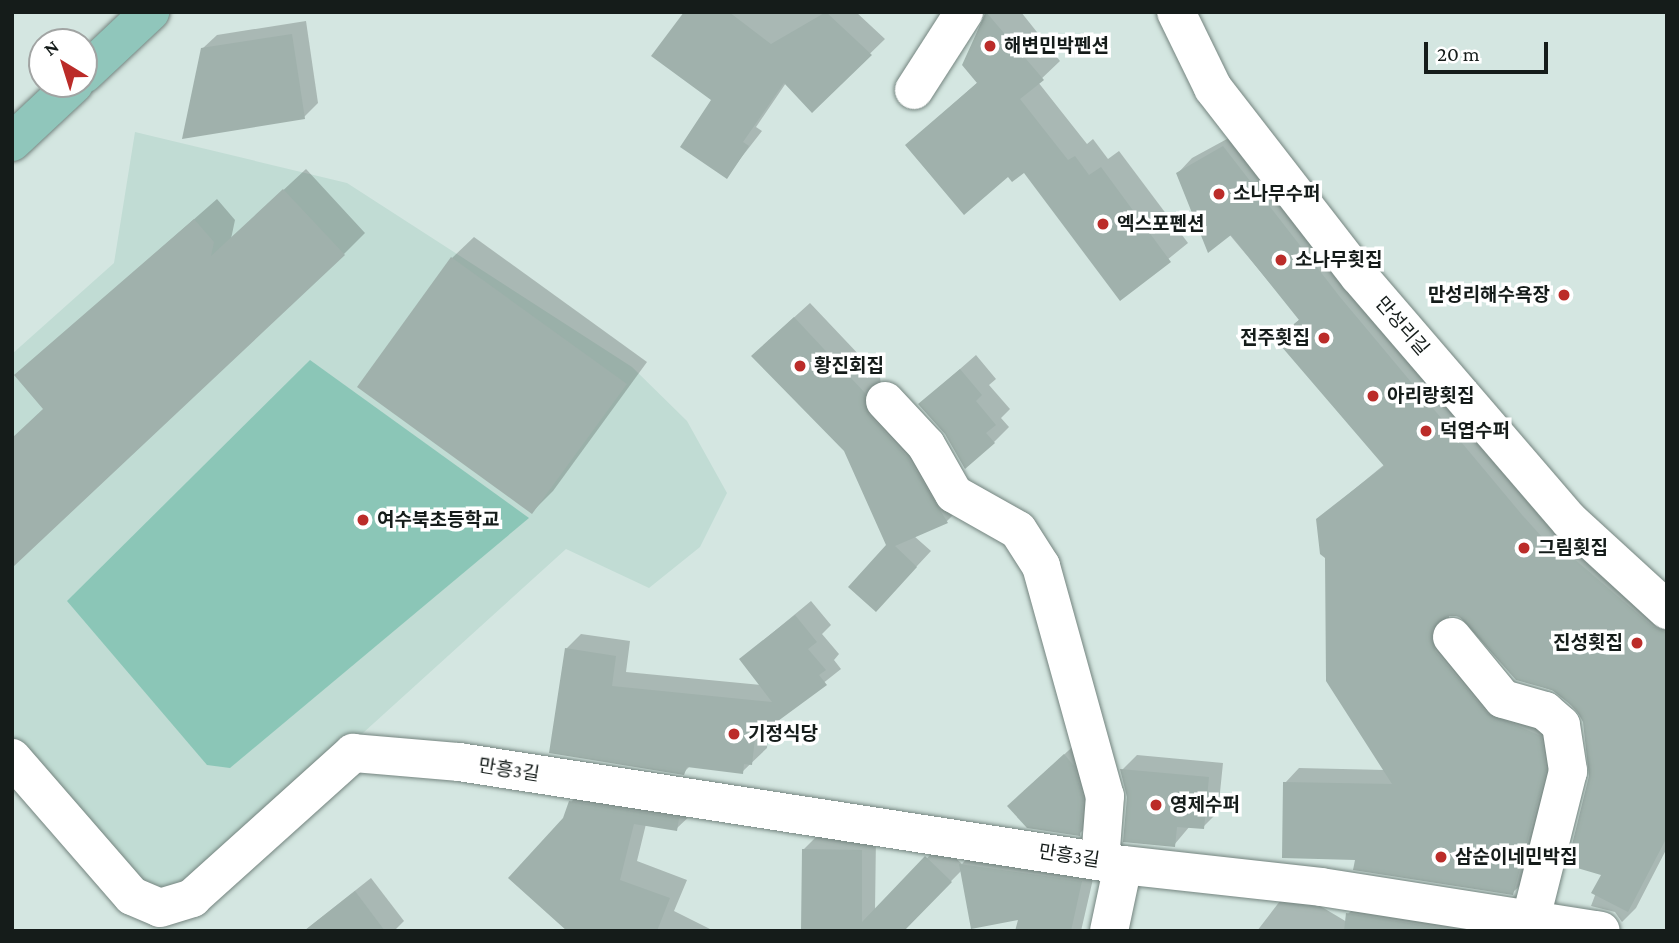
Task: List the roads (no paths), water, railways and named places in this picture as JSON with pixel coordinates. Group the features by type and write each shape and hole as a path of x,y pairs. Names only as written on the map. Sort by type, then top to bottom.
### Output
{"main road":[{"path":"98,61 150,12"},
{"path":"12,142 59,98"}],"street":[{"path":"914,90 964,12"},
{"name":"만성리길","path":"1176,12 1213,88 1359,276 1570,521 1667,610"},
{"path":"885,401 926,445 954,494 1018,530 1041,566 1105,796 1112,863"},
{"path":"1452,637 1503,699 1545,711 1561,725 1564,735 1568,771 1531,918"},
{"name":"만흥3길","path":"12,758 132,896 160,908 191,898 353,753 459,762 1112,863 1321,887 1601,931"},
{"name":"만흥3길","path":"1109,931 1112,863"}],"place":[{"name":"해변민박펜션","path":"990,46"},
{"name":"소나무수퍼","path":"1219,194"},
{"name":"엑스포펜션","path":"1103,224"},
{"name":"소나무횟집","path":"1281,260"},
{"name":"만성리해수욕장","path":"1564,295"},
{"name":"전주횟집","path":"1324,338"},
{"name":"황진회집","path":"800,366"},
{"name":"아리랑횟집","path":"1373,396"},
{"name":"덕엽수퍼","path":"1426,431"},
{"name":"여수북초등학교","path":"363,520"},
{"name":"그림횟집","path":"1524,548"},
{"name":"진성횟집","path":"1637,643"},
{"name":"기정식당","path":"734,734"},
{"name":"영제수퍼","path":"1156,805"},
{"name":"삼순이네민박집","path":"1441,857"}]}
